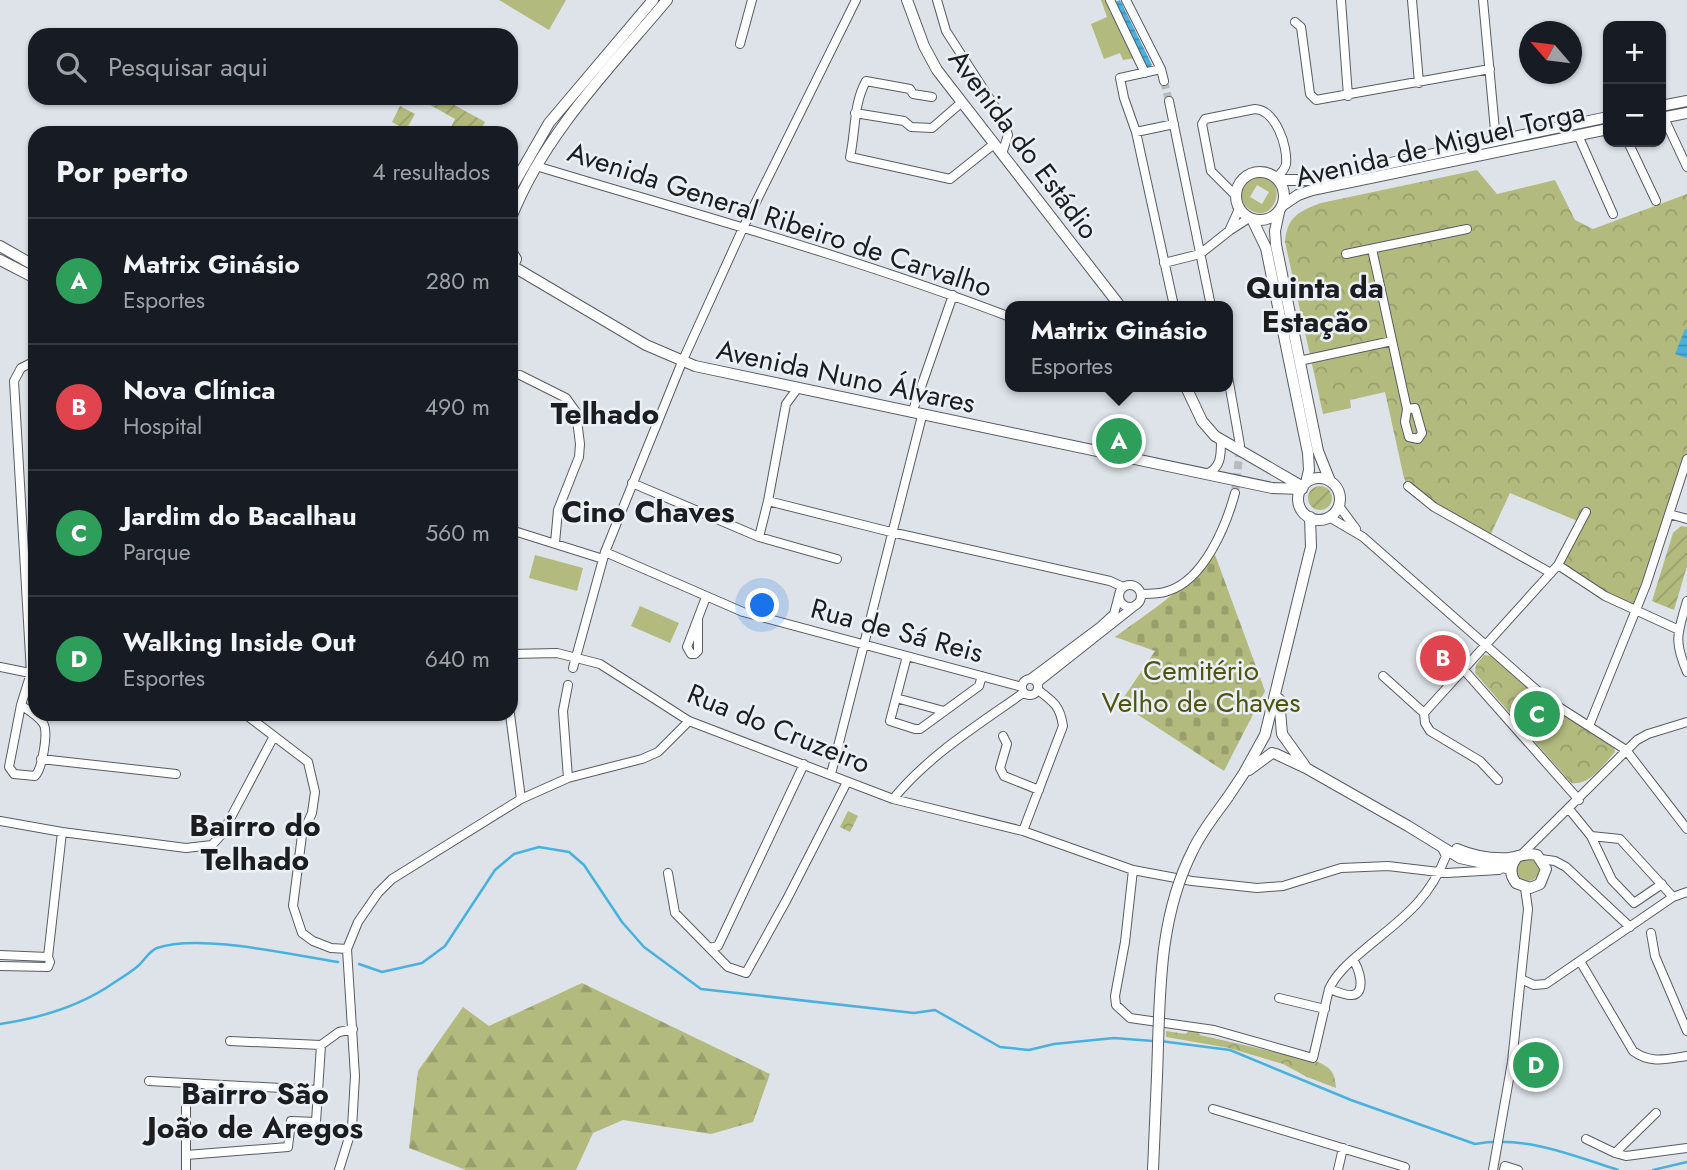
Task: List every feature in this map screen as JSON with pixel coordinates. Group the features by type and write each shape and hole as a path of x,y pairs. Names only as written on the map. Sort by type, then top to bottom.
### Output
{"main road":[{"path":"518,199 549,123 653,0"},
{"path":"518,180 667,0"},
{"name":"Avenida do Estádio","path":"908,3 928,54 1002,155 1116,301"},
{"path":"1666,112 1687,101"},
{"path":"1666,114 1687,113"},
{"name":"Avenida de Miguel Torga","path":"1277,179 1310,180 1603,118"},
{"name":"Avenida de Miguel Torga","path":"1281,208 1298,195 1312,190 1603,130"},
{"path":"1153,1170 1161,970 1170,916 1192,852 1244,774 1264,737 1311,547 1326,518 1339,506 1338,489 1330,481 1318,451 1276,245 1275,231 1284,192 1277,179 1266,173 1252,173 1240,181 1235,195 1238,209 1251,219 1266,248 1308,453 1309,470 1299,501 1304,513 1310,517 1326,518"},
{"path":"1251,219 1266,220 1281,208"},
{"path":"0,246 28,262"},
{"path":"0,260 28,274"},
{"name":"Avenida Nuno Álvares","path":"518,272 646,345 682,362 708,370 1272,488"},
{"path":"1193,392 1202,421 1221,441 1303,486"},
{"path":"1272,488 1303,486 1317,478 1330,481"},
{"path":"1272,488 1299,501"},
{"path":"1310,517 1311,547"},
{"path":"1244,774 1282,750 1284,737 1279,685"},
{"path":"1306,768 1284,737 1271,731 1264,737 1264,748 1306,768 1467,861 1511,872"},
{"path":"1441,844 1482,856 1532,853 1541,859 1546,869 1544,879 1536,887 1525,888 1516,883 1511,872"},
{"path":"1511,872 1520,855"}],"street":[{"path":"740,44 752,0"},
{"path":"897,0 908,3"},
{"path":"937,0 946,32 1004,121 1009,135 1002,155"},
{"path":"1110,0 1145,73"},
{"path":"1126,0 1161,69 1164,81"},
{"path":"1341,0 1348,96"},
{"path":"1412,0 1419,83"},
{"path":"1483,0 1496,141"},
{"path":"573,668 604,556 682,362 743,228 856,3"},
{"path":"1295,22 1301,27 1310,94 1316,100 1490,69"},
{"path":"1161,69 1121,78 1124,98 1136,132 1173,301"},
{"path":"932,97 913,94 910,89 866,81 857,97 856,130 850,157 950,179 994,144"},
{"path":"855,113 904,121 911,127 932,128 962,102"},
{"path":"1169,102 1211,301"},
{"path":"1235,195 1211,172 1202,124 1205,119 1255,108 1264,110 1278,127 1286,159 1277,179"},
{"path":"1666,122 1687,167"},
{"path":"1136,132 1174,124"},
{"path":"1578,135 1613,214"},
{"path":"1630,147 1656,201"},
{"name":"Avenida General Ribeiro de Carvalho","path":"531,163 953,295 1005,315"},
{"path":"1228,231 1238,209"},
{"path":"1164,263 1200,254 1228,231 1251,219"},
{"path":"1346,254 1466,229"},
{"path":"1372,249 1407,409"},
{"path":"831,774 891,533 917,415 953,295"},
{"path":"1299,361 1392,341"},
{"path":"28,364 21,368 14,381 28,597"},
{"path":"520,375 566,398 576,412 579,457 558,510 555,543"},
{"path":"759,537 786,404 797,388"},
{"path":"1230,392 1240,445"},
{"path":"1206,474 1213,471 1219,463 1221,441"},
{"path":"1589,726 1646,585 1687,459"},
{"path":"632,483 759,537 837,559"},
{"path":"1408,486 1434,506 1551,573"},
{"path":"1140,594 1168,592 1195,572 1219,536 1235,493"},
{"path":"768,501 891,533 1110,581 1121,591"},
{"path":"1339,506 1363,537 1548,700 1626,750 1687,829"},
{"path":"1498,779 1480,761 1430,731 1424,723 1424,713 1558,565 1586,512"},
{"path":"1669,514 1687,519"},
{"path":"1326,518 1363,537"},
{"name":"Rua de Sá Reis","path":"518,532 604,556 743,612 982,676 1022,690"},
{"path":"1558,565 1605,596 1679,630"},
{"path":"1121,591 1134,586 1140,594"},
{"path":"1121,591 1120,601 1126,606 1137,604"},
{"path":"1022,690 1033,695 1035,684 1114,614 1121,591"},
{"path":"1035,684 1137,604 1140,594"},
{"path":"698,618 706,597"},
{"path":"1687,601 1677,640 1678,651 1687,672"},
{"path":"1472,635 1477,643 1476,656"},
{"name":"Rua do Cruzeiro","path":"518,654 557,653 600,664 689,721 893,799 1023,831 1133,870 1192,881 1257,888 1283,886 1351,867 1393,866 1439,873 1494,870 1511,872"},
{"path":"907,656 890,718 893,723 918,730 979,686 982,676"},
{"path":"0,667 28,673"},
{"path":"1464,670 1579,800"},
{"path":"1383,676 1424,713"},
{"path":"893,799 931,760 1022,690 1025,680 1035,684 1054,701 1061,713 1063,726 1023,831"},
{"path":"568,685 563,711 568,778"},
{"path":"28,687 21,705 9,767 14,774 34,776 40,771 45,726 39,721"},
{"path":"896,698 944,711"},
{"path":"21,705 28,711"},
{"path":"253,721 308,762 315,792 312,813 302,835 295,874 293,906 296,919 302,933 313,941 331,948 347,949"},
{"path":"511,721 521,799"},
{"path":"339,1170 352,1128 355,1076 347,949 358,922 378,893 392,879 521,799 568,778 642,759 658,752 689,721"},
{"path":"1520,855 1579,800 1626,750 1644,736 1687,722"},
{"path":"1003,736 1007,744 1000,768 1004,776 1039,790"},
{"path":"0,821 186,848 212,845 222,834 273,738"},
{"path":"41,759 176,774"},
{"path":"710,948 718,946 804,764"},
{"path":"668,873 676,913 728,967 746,973 847,782"},
{"path":"1569,809 1591,836 1612,880 1634,903 1662,884"},
{"path":"0,966 48,967 62,832"},
{"path":"1591,836 1620,839 1673,897"},
{"path":"1133,870 1125,942 1115,996 1116,1005 1122,1013 1130,1018 1214,1030 1313,1058 1329,989 1353,960 1417,905 1431,889 1446,854 1441,844"},
{"path":"1541,859 1555,861 1566,867 1630,927"},
{"path":"1493,1170 1512,1062 1528,909 1525,888"},
{"path":"1521,979 1534,985 1543,985 1673,897 1687,892"},
{"path":"1651,933 1654,956 1685,1017 1687,1031"},
{"path":"0,955 48,957"},
{"path":"1329,989 1356,994 1359,990 1360,974 1353,960"},
{"path":"1580,961 1633,1051 1641,1057 1658,1060 1687,1056"},
{"path":"1279,998 1325,1009"},
{"path":"230,1041 321,1045 339,1032 353,1029"},
{"path":"186,1155 288,1147 291,1121 316,1122 321,1045"},
{"path":"149,1081 318,1090"},
{"path":"186,1083 186,1170"},
{"path":"1213,1109 1405,1167"},
{"path":"1615,1153 1656,1114"},
{"path":"1586,1139 1626,1156 1687,1148"},
{"path":"1338,1170 1343,1149"},
{"path":"1504,1170 1505,1166 1518,1170"}],"green space":[{"path":"499,0 566,0 549,30"},
{"path":"1101,0 1108,0 1136,58 1123,60 1120,53 1104,59 1091,24 1107,17"},
{"path":"430,105 455,105 485,122 483,126 452,126 455,119"},
{"path":"400,106 415,114 408,126 399,126 392,122"},
{"path":"1477,170 1497,194 1555,180 1575,220 1593,229 1687,194 1687,453 1635,611 1558,565 1580,522 1510,493 1489,538 1408,486 1385,392 1350,400 1351,408 1323,414 1285,242 1291,221 1300,212 1321,203"},
{"path":"1254,178 1266,179 1273,184 1276,199 1266,212 1258,213 1245,205 1242,193","holes":["1257,185 1269,192 1262,204 1250,197"]},
{"path":"1315,486 1325,486 1332,493 1332,503 1325,510 1315,510 1308,503 1308,493"},
{"path":"1681,526 1687,527 1687,566 1674,610 1652,601 1673,533"},
{"name":"Cemitério Velho de Chaves","path":"1214,552 1265,691 1224,771 1120,703 1155,651 1115,637 1180,588"},
{"path":"535,555 583,568 577,591 529,578"},
{"path":"640,606 679,623 670,643 631,626"},
{"path":"1484,655 1492,656 1612,742 1615,752 1590,778 1571,783 1475,673 1476,665"},
{"path":"848,811 858,816 850,832 840,827"},
{"path":"1528,859 1536,862 1539,870 1536,878 1528,881 1520,878 1517,870 1520,862"},
{"path":"582,983 770,1074 753,1122 711,1134 623,1120 593,1133 576,1170 466,1170 409,1148 418,1071 463,1007 489,1026"},
{"path":"1190,1030 1198,1031 1200,1035 1318,1062 1332,1072 1336,1088 1283,1064 1229,1048 1166,1037 1166,1031 1186,1034"}],"water":[{"path":"1120,0 1152,65 1146,68 1113,3"},
{"path":"1685,329 1687,330 1687,358 1675,354"}],"waterway":[{"path":"359,964 382,972 422,963 445,946 495,870 514,854 539,847 569,852 584,865 622,922 644,947 701,989 914,1013 935,1010 1000,1047 1029,1050 1054,1044 1114,1038 1153,1041"},
{"path":"0,1024 45,1014 88,998 138,966 154,949 175,944 221,944 338,962"},
{"path":"1160,1041 1230,1050 1351,1100 1475,1144 1530,1144 1618,1170"},
{"path":"1653,1170 1687,1162"}],"tunnel":[{"path":"1164,81 1169,101"},
{"path":"1235,493 1240,448"}],"place":[{"name":"Matrix Ginásio","path":"1119,441"},
{"name":"Nova Clínica","path":"1443,658"},
{"name":"Jardim do Bacalhau","path":"1537,714"},
{"name":"Walking Inside Out","path":"1536,1065"}],"district":[{"name":"Quinta da Estação","path":"1315,305"},
{"name":"Telhado","path":"605,414"},
{"name":"Cino Chaves","path":"648,512"},
{"name":"Bairro do Telhado","path":"255,843"},
{"name":"Bairro São João de Aregos","path":"255,1111"}]}
